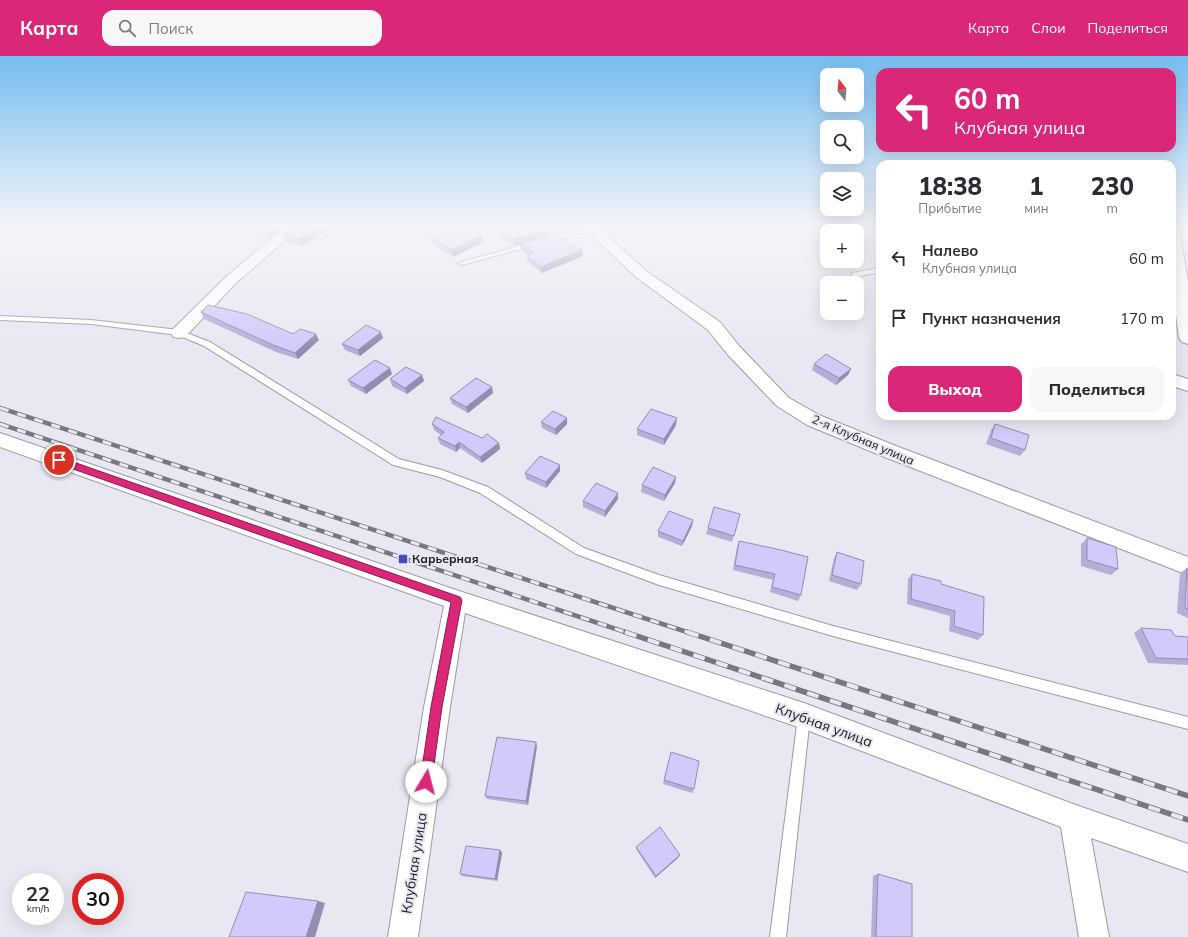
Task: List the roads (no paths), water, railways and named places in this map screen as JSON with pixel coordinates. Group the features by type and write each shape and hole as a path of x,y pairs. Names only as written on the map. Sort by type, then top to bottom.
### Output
{"main road":[{"path":"1178,267 1188,338"}],"street":[{"path":"179,333 232,279 246,267"},
{"name":"2-я Клубная улица","path":"634,267 641,274 714,326 734,351 783,402 813,420 897,454 1188,566"},
{"path":"1176,381 1188,385"},
{"name":"Клубная улица","path":"0,440 456,600 804,716 1072,818 1188,858"},
{"name":"Клубная улица","path":"403,937 437,707 456,600"},
{"path":"1072,818 1094,937"}],"lane":[{"path":"856,275 876,271"},
{"path":"0,318 91,322 179,333 207,344 396,462 442,474 484,490 580,551 659,580 833,631 1188,723"},
{"path":"778,937 804,716"}],"railway":[{"path":"0,408 690,633"},
{"path":"0,424 626,632"},
{"path":"626,632 1188,820"},
{"path":"687,632 1188,796"}],"place":[{"name":"Карьерная","path":"403,559"}]}
